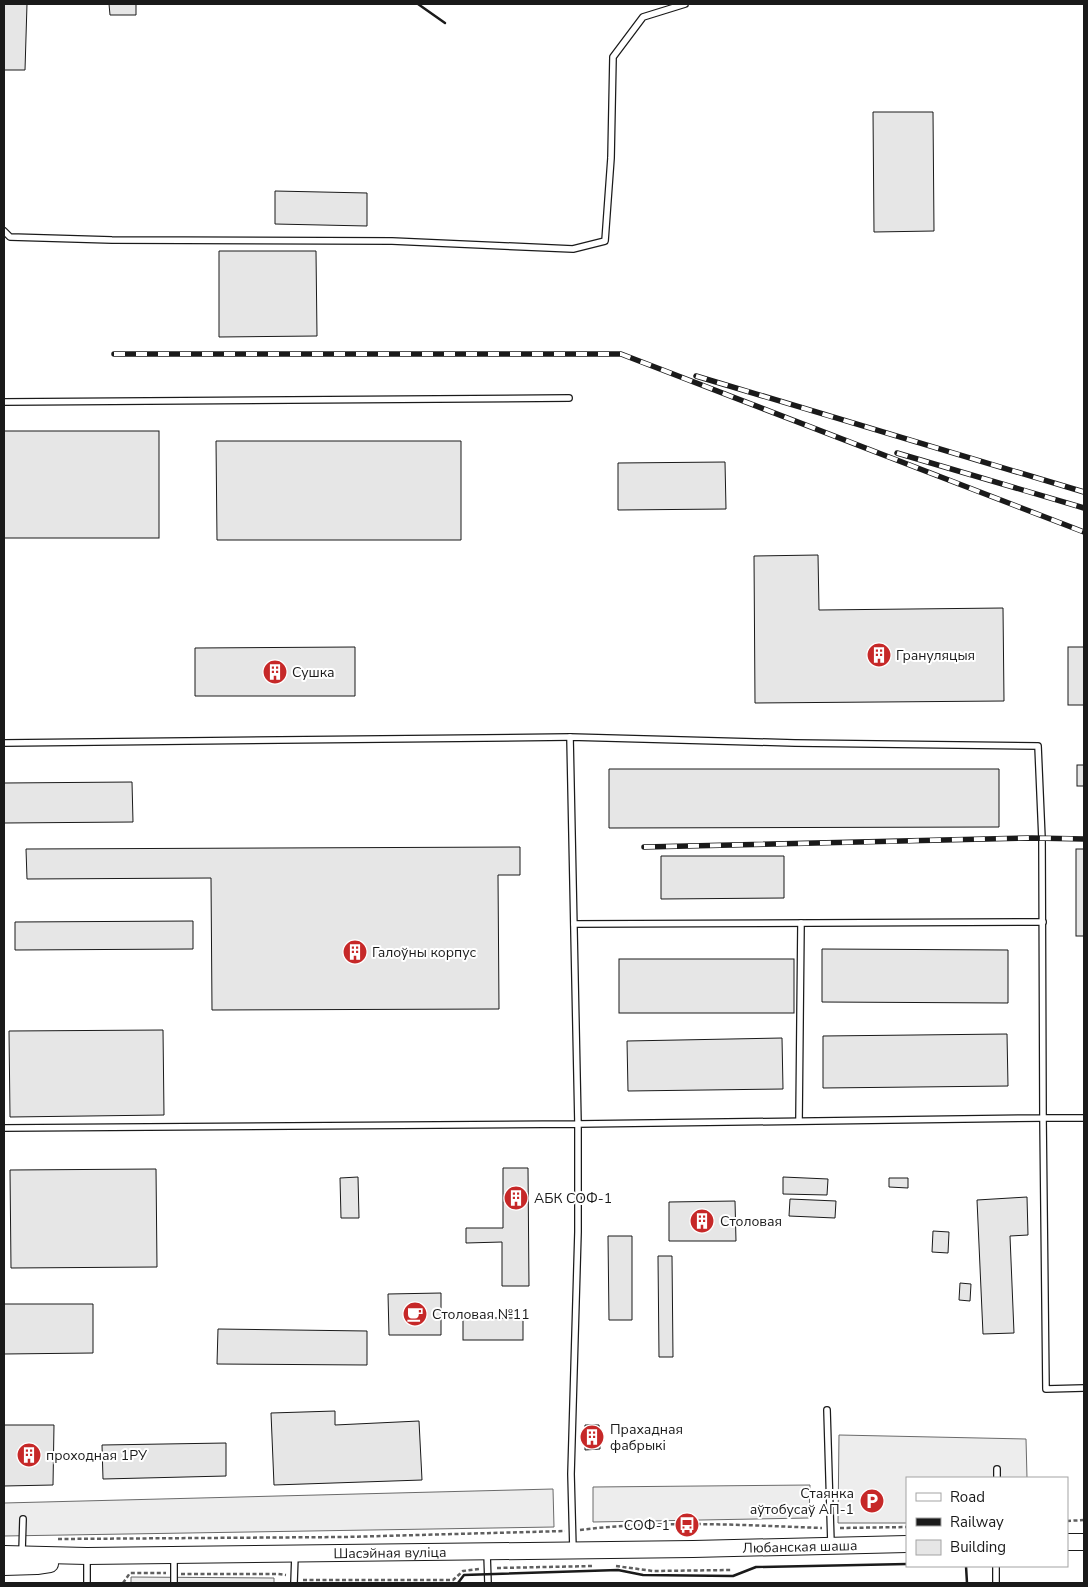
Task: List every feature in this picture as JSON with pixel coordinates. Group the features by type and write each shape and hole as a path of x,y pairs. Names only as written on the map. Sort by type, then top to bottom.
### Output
{"main road":[{"path":"1068,1542 1084,1542"},
{"name":"Любанская шаша","path":"693,1549 906,1544"},
{"name":"Шасэйная вуліца","path":"87,1556 693,1549"},
{"path":"4,1554 87,1556"},
{"path":"4,1567 37,1566 87,1556"}],"lane":[{"path":"4,231 10,237 392,241 573,249 605,241 613,57 643,18 685,4"},
{"path":"4,402 569,398"},
{"path":"4,743 570,737 795,744 1038,746 1042,839 1046,1389 1084,1388"},
{"path":"570,737 578,1124 578,1232 572,1474 574,1550"},
{"path":"574,924 1043,922"},
{"path":"799,1121 801,923"},
{"path":"4,1128 1084,1118"},
{"path":"828,1410 831,1546"},
{"path":"997,1469 997,1477"},
{"path":"22,1555 23,1519"},
{"path":"487,1550 486,1569 488,1583"},
{"path":"294,1580 295,1554"},
{"path":"174,1555 174,1583"},
{"path":"87,1556 87,1583"},
{"path":"996,1567 996,1583"}],"path":[{"path":"1068,1521 1084,1520"},
{"path":"52,1539 345,1537 700,1525 831,1528 906,1527"},
{"path":"123,1583 130,1574 278,1574 294,1580 306,1581 454,1580 463,1570 603,1566"}],"shaded area":[{"name":"Стаянка аўтобусаў АП-1","path":"839,1435 1026,1439 1027,1477 906,1477 906,1523 838,1523"},
{"path":"810,1485 809,1518 593,1522 593,1487"},
{"path":"553,1489 554,1527 4,1536 4,1503"},
{"path":"131,1577 274,1578 274,1583 131,1583"}],"building":[{"path":"4,4 27,4 25,70 4,70"},
{"path":"109,4 136,4 136,15 110,15"},
{"path":"873,112 933,112 934,231 874,232"},
{"path":"275,191 367,193 367,226 275,224"},
{"path":"219,251 316,251 317,336 219,337"},
{"path":"4,431 159,431 159,538 4,538"},
{"path":"216,441 461,441 461,540 217,540"},
{"path":"725,462 726,509 618,510 618,463"},
{"name":"Грануляцыя","path":"818,555 819,610 1003,608 1004,701 755,703 754,556"},
{"name":"Сушка","path":"355,647 355,696 195,696 195,648"},
{"path":"1068,647 1084,647 1084,705 1068,705"},
{"path":"1077,765 1084,765 1084,786 1077,786"},
{"path":"609,769 999,769 999,827 609,828"},
{"path":"132,782 133,822 4,823 4,783"},
{"name":"Галоўны корпус","path":"520,847 520,875 498,875 499,1009 212,1010 211,878 27,879 26,849"},
{"path":"1076,849 1084,849 1084,936 1076,936"},
{"path":"661,856 784,856 784,898 661,899"},
{"path":"193,921 193,949 15,950 15,922"},
{"path":"822,949 1008,950 1008,1003 822,1002"},
{"path":"619,959 794,959 794,1013 619,1013"},
{"path":"163,1030 164,1115 10,1117 9,1031"},
{"path":"1007,1034 1008,1086 823,1088 823,1036"},
{"path":"782,1038 783,1089 628,1091 627,1041"},
{"name":"АБК СОФ-1","path":"503,1168 528,1168 529,1286 502,1286 502,1242 466,1243 466,1228 503,1228"},
{"path":"156,1169 157,1267 11,1268 10,1170"},
{"path":"358,1177 359,1218 341,1218 340,1178"},
{"path":"783,1177 828,1179 827,1195 783,1194"},
{"path":"889,1178 908,1178 908,1188 889,1187"},
{"path":"1027,1197 1028,1235 1010,1236 1014,1333 983,1334 977,1200"},
{"path":"790,1199 836,1201 835,1218 789,1216"},
{"name":"Столовая","path":"735,1201 736,1241 669,1241 669,1202"},
{"path":"933,1231 949,1232 948,1253 932,1252"},
{"path":"608,1236 632,1236 632,1320 609,1320"},
{"path":"658,1256 672,1256 673,1357 659,1357"},
{"path":"960,1283 971,1284 970,1301 959,1300"},
{"name":"Столовая №11","path":"441,1293 441,1335 389,1335 388,1294"},
{"path":"4,1304 93,1304 93,1353 4,1354"},
{"path":"463,1318 523,1318 523,1340 463,1340"},
{"path":"218,1329 367,1331 367,1365 217,1364"},
{"path":"335,1411 335,1425 419,1421 422,1480 274,1485 271,1413"},
{"name":"проходная 1РУ","path":"4,1425 54,1425 53,1485 4,1486"},
{"name":"Прахадная фабрыкі","path":"585,1425 599,1425 600,1449 585,1450"},
{"path":"226,1443 226,1476 103,1479 102,1445"}],"railway":[{"path":"114,354 621,354 1084,532"},
{"path":"696,376 1084,492"},
{"path":"897,453 1084,508"},
{"path":"644,847 1032,838 1084,839"}],"wall":[{"path":"418,4 445,23"},
{"path":"458,1583 464,1575 618,1570 643,1575 733,1576 756,1567 906,1564"},
{"path":"966,1567 967,1583"}],"place":[{"name":"Грануляцыя","path":"879,655"},
{"name":"Сушка","path":"275,672"},
{"name":"Галоўны корпус","path":"355,952"},
{"name":"АБК СОФ-1","path":"516,1198"},
{"name":"Столовая","path":"702,1221"},
{"name":"Столовая №11","path":"415,1314"},
{"name":"Прахадная фабрыкі","path":"592,1437"},
{"name":"проходная 1РУ","path":"29,1455"},
{"name":"Стаянка аўтобусаў АП-1","path":"872,1501"},
{"name":"СОФ-1","path":"687,1525"}]}
